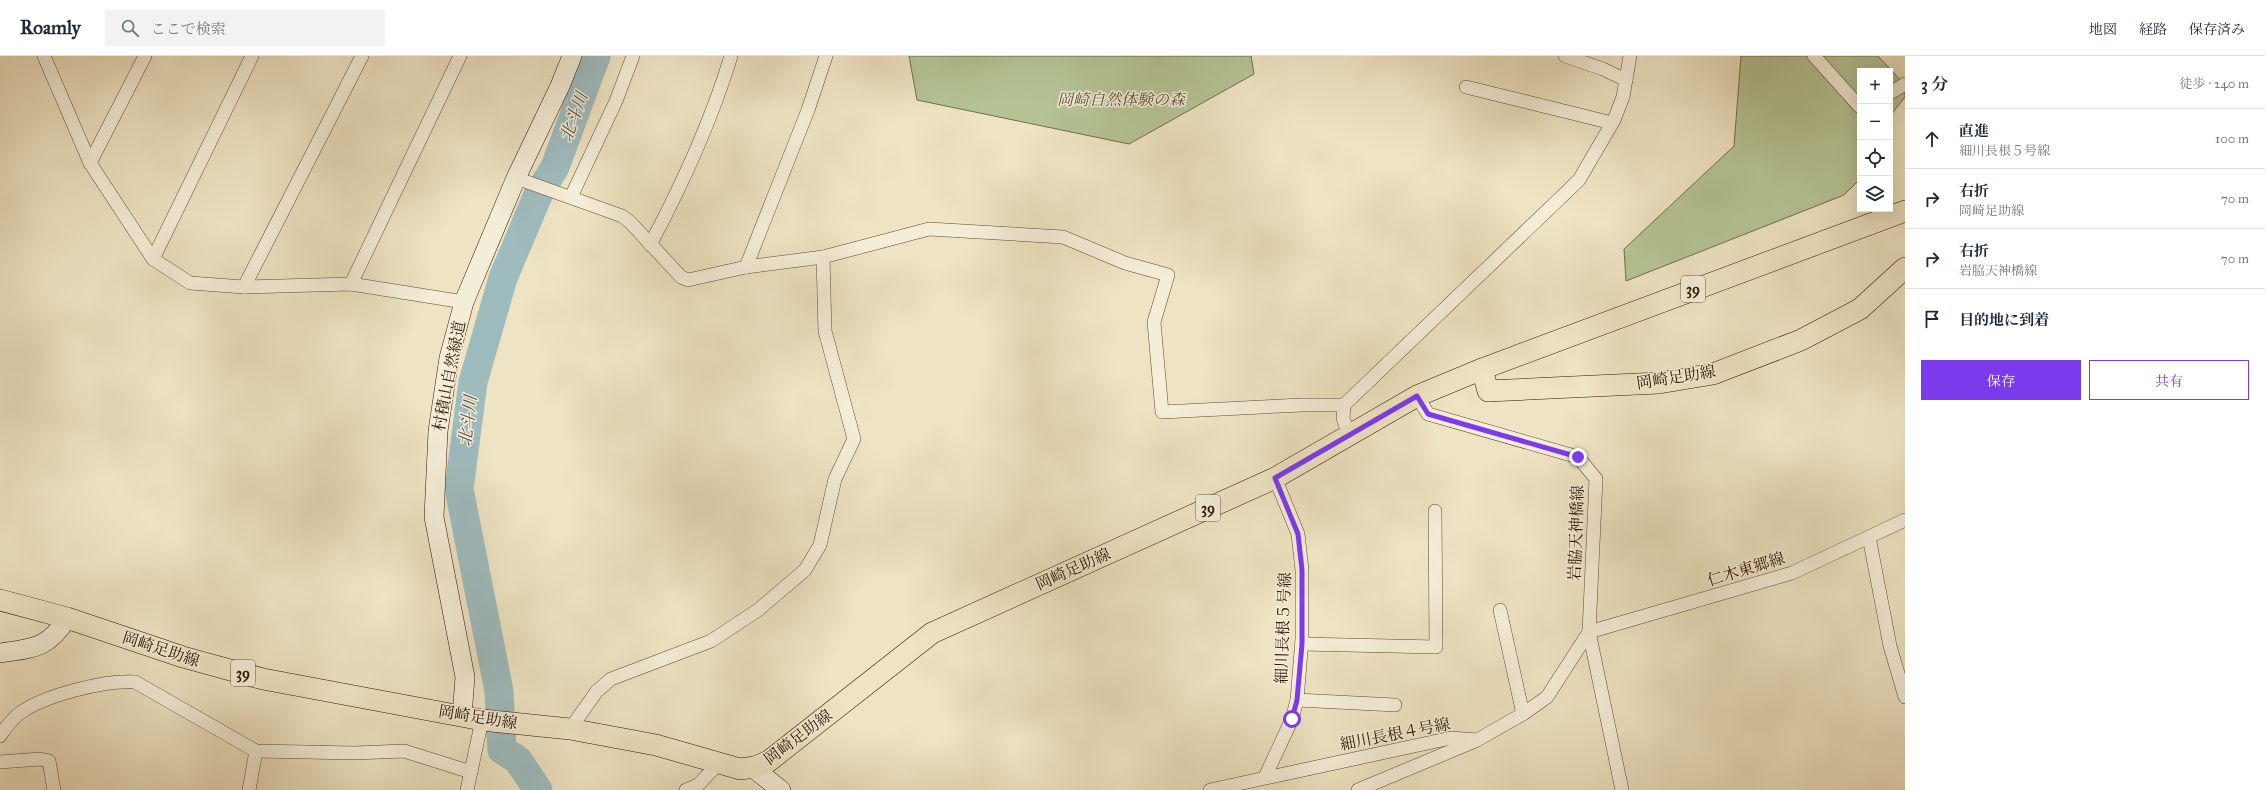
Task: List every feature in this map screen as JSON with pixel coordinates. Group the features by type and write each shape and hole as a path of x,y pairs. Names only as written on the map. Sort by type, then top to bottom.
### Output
{"main road":[{"name":"岡崎足助線","path":"0,600 67,618 183,657 263,679 462,716 570,729 656,746 740,768 753,768 769,761 932,633 1275,478 1417,396 1482,369 1905,211"},
{"name":"岡崎足助線","path":"1482,369 1488,391 1659,383 1713,374 1800,340 1860,309 1905,268"}],"street":[{"path":"44,56 90,163 153,259 190,283 244,287 350,284 464,302"},
{"path":"90,163 145,56"},
{"path":"153,259 252,56"},
{"path":"244,287 362,56"},
{"path":"350,284 460,56"},
{"name":"村積山自然緑道","path":"462,716 465,677 434,517 438,431 450,358 464,302 521,180 572,56"},
{"path":"565,195 616,101 633,56"},
{"path":"650,245 666,215 716,104 731,56"},
{"path":"746,267 808,110 826,56"},
{"path":"1565,56 1603,69 1626,80"},
{"path":"1348,435 1343,418 1344,405 1405,344 1579,180 1612,123 1623,97 1630,56"},
{"path":"1814,56 1857,104"},
{"path":"1893,91 1905,84"},
{"path":"1466,87 1612,123"},
{"path":"521,180 622,216 630,222 681,277 688,280 746,267 823,257 929,229 1063,237 1125,263 1168,275 1154,322 1162,412 1302,405 1344,405"},
{"path":"570,729 597,691 611,679 716,638 758,610 805,570 820,545 835,479 854,439 826,331 823,257"},
{"name":"岩脇天神橋線","path":"1417,396 1428,414 1578,457 1596,479 1589,632 1622,790"},
{"name":"細川長根５号線","path":"1265,777 1292,719 1297,700 1302,644 1302,570 1298,534 1275,478"},
{"path":"1302,644 1436,647 1435,511"},
{"name":"仁木東郷線","path":"1589,632 1792,574 1905,520"},
{"path":"1869,537 1890,646 1905,697"},
{"path":"1500,610 1523,714"},
{"path":"0,653 45,644 58,633 67,618"},
{"path":"1358,790 1476,740 1523,714 1547,696 1589,632"},
{"path":"0,736 7,725 21,712 48,700 94,685 122,681 135,682 256,751 355,753 404,751 471,772"},
{"path":"1297,700 1395,705"},
{"path":"467,790 471,772 494,721"},
{"name":"細川長根４号線","path":"1210,790 1451,738 1476,740"},
{"path":"249,790 256,751"},
{"path":"0,762 40,759 49,761 54,790"},
{"path":"686,790 699,788 720,762"},
{"path":"753,768 781,790"}],"green space":[{"name":"岡崎自然体験の森","path":"909,56 1251,56 1254,74 1129,144 917,100"},
{"path":"1741,56 1878,56 1889,68 1857,68 1857,182 1844,195 1626,281 1624,249 1734,146"},
{"path":"1893,72 1905,85 1905,97 1893,112"}],"waterway":[{"name":"北斗川","path":"538,790 518,760 502,750 499,691 459,489 473,382 503,278 538,195 555,167 596,56"}],"route":[{"path":"1292,719 1297,700 1302,644 1302,570 1298,534 1275,478 1417,396 1428,414 1578,457"}]}
